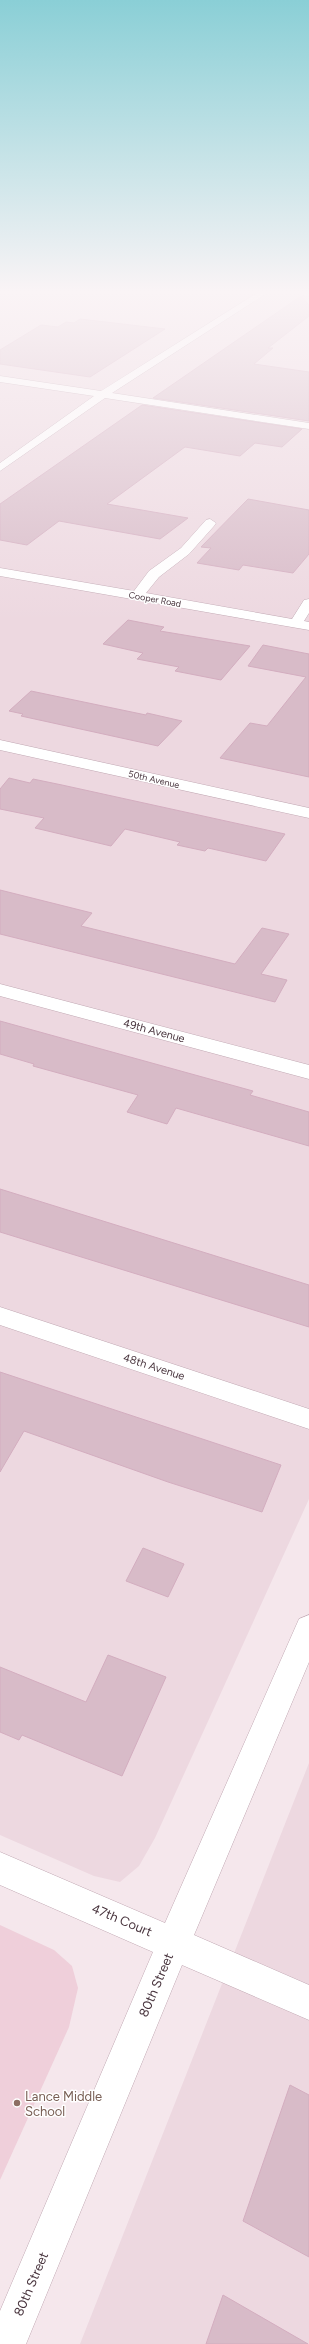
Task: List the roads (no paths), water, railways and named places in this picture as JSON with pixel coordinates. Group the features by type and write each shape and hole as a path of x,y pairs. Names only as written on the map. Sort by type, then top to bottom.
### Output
{"street":[{"path":"0,468 92,402"},
{"path":"158,402 309,426"},
{"path":"137,596 154,574 185,551 210,523"},
{"name":"Cooper Road","path":"0,572 309,626"},
{"path":"296,623 309,603"},
{"name":"50th Avenue","path":"0,744 309,813"},
{"name":"49th Avenue","path":"0,990 309,1072"},
{"name":"48th Avenue","path":"0,1316 309,1419"},
{"name":"80th Street","path":"6,2344 174,1942 309,1628"},
{"name":"47th Court","path":"0,1868 174,1942 309,2003"}],"place":[{"name":"Lance Middle School","path":"17,2103"}]}
